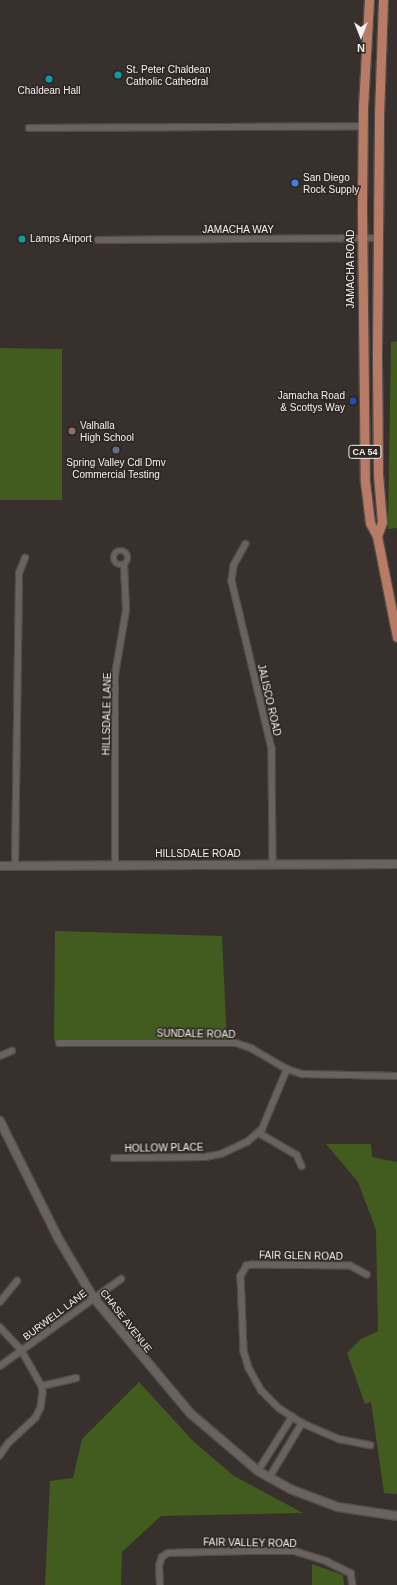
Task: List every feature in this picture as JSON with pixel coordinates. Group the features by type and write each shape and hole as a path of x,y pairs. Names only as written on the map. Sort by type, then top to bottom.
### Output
{"main road":[{"name":"JAMACHA ROAD","path":"369,0 363,126 362,239 365,366 365,482 370,523 377,536 397,637"},
{"name":"JAMACHA ROAD","path":"377,536 382,522 378,474 377,352 378,115 383,0"},
{"path":"365,366 377,352"},
{"name":"HILLSDALE ROAD","path":"0,866 397,864"},
{"name":"CHASE AVENUE","path":"0,1121 58,1238 94,1297 125,1338 190,1413 258,1471 297,1493 338,1507 397,1516"}],"street":[{"path":"29,128 363,126"},
{"name":"JAMACHA WAY","path":"98,240 378,238"},
{"name":"JALISCO ROAD","path":"246,544 234,566 232,581 272,749 273,864"},
{"path":"15,865 19,574 25,558"},
{"name":"HILLSDALE LANE","path":"115,865 115,675 126,610 124,565"},
{"name":"SUNDALE ROAD","path":"59,1043 236,1043 251,1048 287,1069 316,1076 397,1076"},
{"path":"0,1056 12,1051"},
{"path":"287,1069 258,1133 296,1155 302,1166"},
{"name":"HOLLOW PLACE","path":"114,1158 205,1157 247,1142 258,1133"},
{"name":"FAIR GLEN ROAD","path":"366,1275 350,1266 252,1265 243,1270 243,1342 246,1360 262,1391 292,1417 339,1439 370,1445"},
{"name":"BURWELL LANE","path":"0,1366 94,1297 121,1280"},
{"path":"0,1302 17,1281"},
{"path":"0,1327 22,1351 42,1386 42,1403 36,1418 9,1443 0,1456"},
{"path":"42,1386 76,1378"},
{"path":"258,1471 292,1417"},
{"path":"269,1478 302,1423"},
{"name":"FAIR VALLEY ROAD","path":"160,1585 159,1566 162,1557 168,1552 294,1551 345,1569 351,1573 353,1585"}],"green space":[{"path":"397,341 397,528 388,529 391,342"},
{"path":"0,348 62,349 62,500 0,500"},
{"path":"55,931 222,936 227,1042 54,1042"},
{"path":"326,1144 371,1144 372,1157 397,1162 397,1494 384,1493 371,1402 365,1404 347,1353 361,1339 378,1331 376,1230 358,1182"},
{"path":"139,1382 193,1441 234,1476 303,1513 161,1516 122,1552 121,1585 45,1585 50,1481 73,1478 82,1439"},
{"path":"312,1564 343,1575 344,1585 312,1585"}],"place":[{"name":"St. Peter Chaldean Catholic Cathedral","path":"118,75"},
{"name":"Chaldean Hall","path":"49,79"},
{"name":"San Diego Rock Supply","path":"295,183"},
{"name":"Lamps Airport","path":"22,239"},
{"name":"Jamacha Road & Scottys Way","path":"353,401"},
{"name":"Valhalla High School","path":"72,431"},
{"name":"Spring Valley Cdl Dmv Commercial Testing","path":"116,450"}]}
